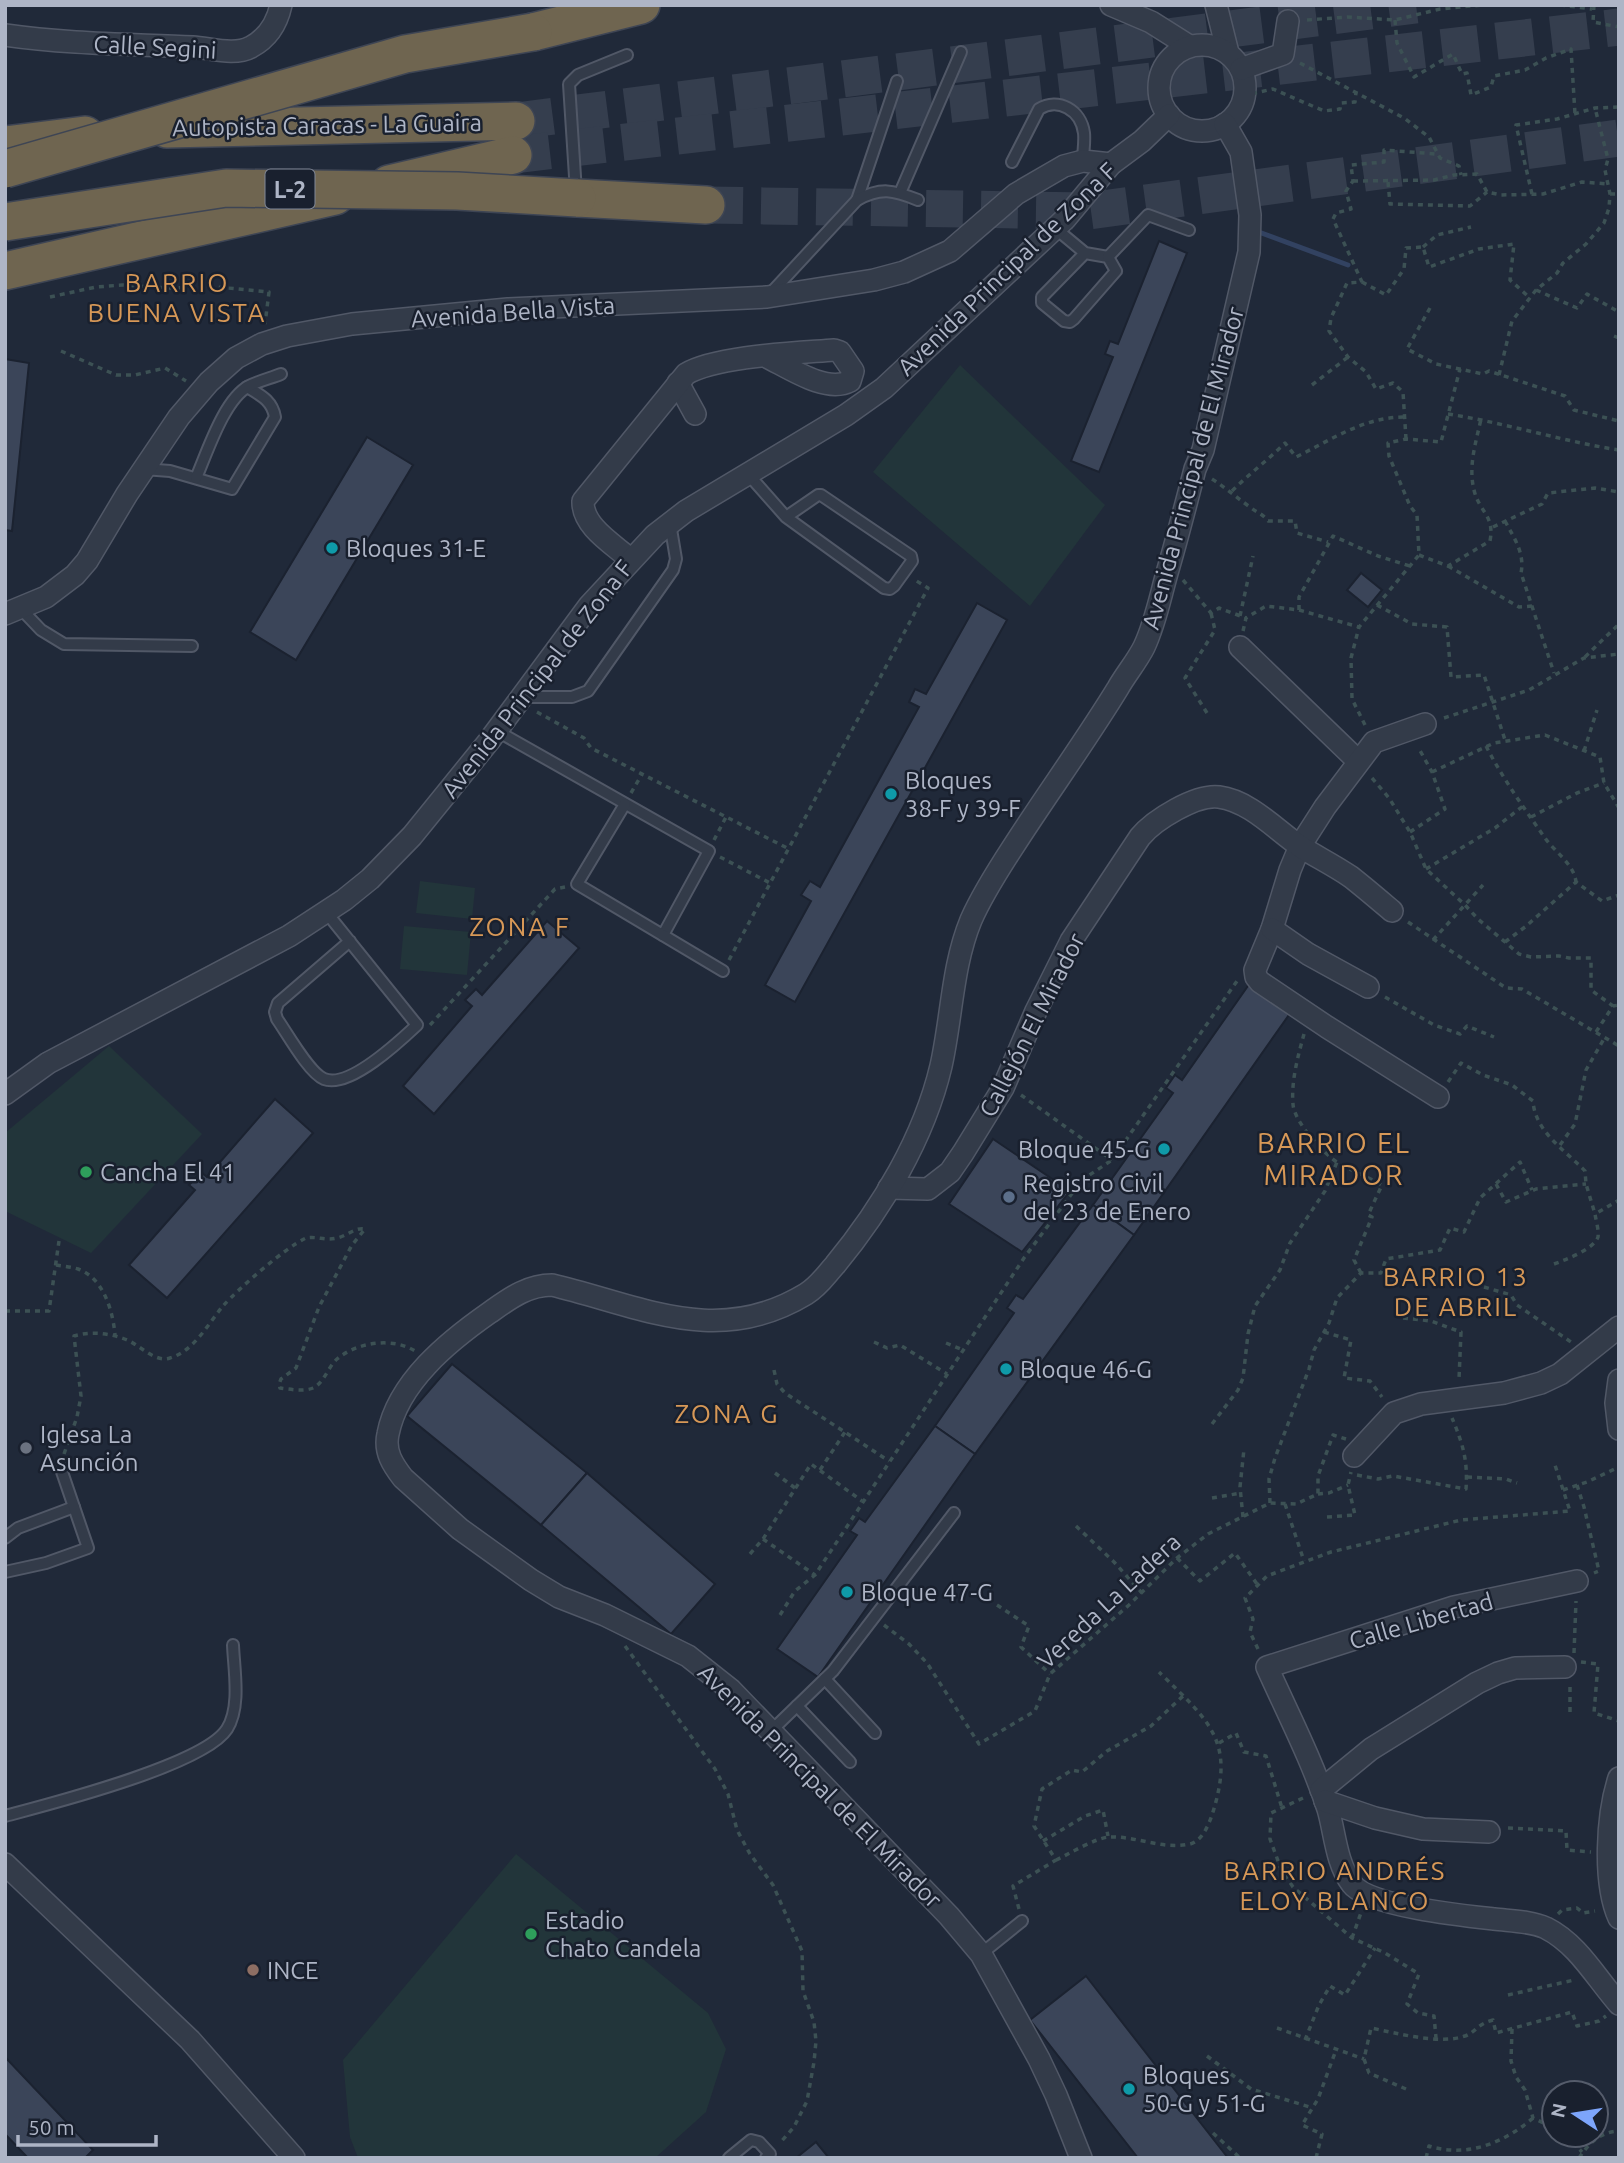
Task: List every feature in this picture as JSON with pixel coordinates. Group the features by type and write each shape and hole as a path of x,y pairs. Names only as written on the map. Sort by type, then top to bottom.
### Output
{"highway":[{"name":"Autopista Caracas - La Guaira","path":"6,150 405,54 533,32 641,5"},
{"name":"Autopista Caracas - La Guaira","path":"5,271 515,138 162,129 104,133 6,150"},
{"name":"L-2","path":"5,222 226,188 457,191 706,205"}],"street":[{"name":"Calle Segini","path":"5,35 54,42 234,51 251,48 277,24 281,5"},
{"path":"1111,5 1151,22 1189,47"},
{"path":"1216,5 1235,61 1245,90 1244,100 1240,109 1225,124 1206,131 1185,128 1169,115 1160,96 1161,76 1171,58 1189,47 1209,45 1235,61 1283,54 1288,21"},
{"name":"Avenida Principal de Zona F","path":"5,1094 48,1063 289,936 344,900 387,863 497,731 589,606 630,559 686,511 846,415 884,388 1055,228 1111,164 1142,141 1169,115"},
{"name":"Avenida Principal de El Mirador","path":"1081,2158 1051,2083 981,1954 949,1916 731,1690 688,1656 605,1615 559,1597 493,1554 419,1494 392,1463 387,1449 388,1433 411,1385 430,1361 463,1331 529,1289 540,1285 573,1290 639,1310 693,1321 716,1322 773,1309 804,1295 820,1284 859,1233 888,1188 919,1131 934,1095 944,1050 953,985 971,919 1007,856 1090,734 1144,647 1157,611 1195,469 1203,450 1249,252 1250,215 1241,152 1225,124"},
{"name":"Avenida Bella Vista","path":"10,609 59,589 87,561 179,416 236,358 262,344 287,336 352,324 508,309 767,297 874,280 928,263 965,241 1016,194 1064,166 1083,161 1111,164"},
{"path":"630,559 590,523 583,512 583,501 686,374 694,369 765,356"},
{"path":"678,383 695,414"},
{"path":"1240,647 1358,761"},
{"path":"1417,727 1374,743 1358,761 1300,846 1272,929 1255,968 1255,976 1309,1016 1438,1097"},
{"name":"Callejón El Mirador","path":"888,1188 928,1189 950,1172 992,1109 1071,941 1149,826 1203,798 1222,797 1255,813 1300,846 1349,876 1392,911"},
{"path":"1272,929 1308,954 1368,987"},
{"path":"1352,1465 1394,1413 1452,1399 1504,1393 1541,1383 1560,1374 1619,1327"},
{"path":"1619,1380 1615,1403 1619,1429"},
{"name":"Calle Libertad","path":"1267,1667 1454,1607 1577,1581"},
{"path":"1267,1667 1323,1795 1343,1867 1352,1884 1367,1895 1451,1914 1543,1926 1559,1934 1570,1944 1594,1974 1614,2009"},
{"path":"1323,1795 1371,1749 1477,1683 1515,1668 1565,1667"},
{"path":"1617,1915 1609,1853 1612,1805 1619,1779"},
{"path":"1323,1795 1375,1818 1423,1829 1489,1832"},
{"path":"5,1864 190,2040 294,2158"}],"lane":[{"path":"900,193 961,52"},
{"path":"577,198 569,84 578,75 627,55"},
{"path":"857,200 897,81"},
{"path":"1012,162 1038,109 1053,103 1066,107 1077,116 1084,132 1083,161"},
{"path":"767,297 857,200 873,191 900,193 918,200"},
{"path":"1108,257 1148,215 1189,230"},
{"path":"1055,228 1085,253 1108,257"},
{"path":"1085,253 1042,297 1042,303 1064,321 1074,318 1113,276 1116,271 1108,257"},
{"path":"196,478 215,433 233,401 247,387 281,374"},
{"path":"144,469 170,471 232,489 274,422 273,407 268,400 247,387"},
{"path":"748,474 786,517 884,588 890,589 912,561 911,556 821,495 786,517"},
{"path":"520,699 572,697 588,691 673,570 676,559 670,523"},
{"path":"10,609 64,644 192,646"},
{"path":"497,731 709,851 663,935"},
{"path":"625,804 578,884 723,971"},
{"path":"326,912 350,942 417,1026 357,1073 336,1080 326,1080 316,1074 277,1019 275,1012 278,1003 350,942"},
{"path":"5,1572 46,1563 88,1548 60,1466"},
{"path":"5,1538 18,1528 74,1507"},
{"path":"771,1731 825,1679 954,1513"},
{"path":"5,1816 129,1780 218,1740 232,1720 234,1708 233,1645"},
{"path":"825,1679 875,1733"},
{"path":"797,1706 850,1762"},
{"path":"981,1954 1022,1921"},
{"path":"729,2158 751,2140 759,2142 768,2156"}],"path":[{"path":"1288,21 1347,17 1395,20 1440,9 1482,5"},
{"path":"1560,5 1594,7 1593,22 1619,27"},
{"path":"1395,20 1397,43 1414,77 1453,54 1462,74 1467,73 1471,95 1491,87 1494,76 1525,70 1546,58 1571,50 1575,114"},
{"path":"1283,54 1404,118 1429,136 1436,154 1459,166 1461,175"},
{"path":"1244,100 1255,93 1273,89 1324,111 1340,109 1341,103 1355,102 1356,92"},
{"path":"1532,194 1516,125 1557,119 1595,108 1619,107"},
{"path":"1499,375 1512,321 1536,290 1557,273 1563,263 1586,244 1604,223 1610,194 1605,170 1608,159 1595,108"},
{"path":"1362,282 1334,219 1336,213 1351,209 1346,191 1353,181 1351,165 1384,162 1384,150 1436,154"},
{"path":"1353,181 1434,180 1478,174 1486,192"},
{"path":"1388,182 1390,204 1470,206 1486,192 1543,194 1582,182 1608,184"},
{"path":"1610,194 1619,194"},
{"path":"1406,439 1403,392 1393,383 1376,389 1366,372 1348,357 1329,331 1331,318 1347,283 1362,282 1387,296 1404,269 1406,248 1423,247 1437,235 1471,227"},
{"path":"1423,247 1429,267 1479,249 1514,244 1510,280 1530,298"},
{"path":"50,297 96,286 121,285 217,287 269,292 262,344"},
{"path":"1536,290 1577,308 1587,294 1619,312"},
{"path":"1430,307 1407,349 1436,363 1483,374 1489,371 1565,396 1574,410 1619,421"},
{"path":"61,351 116,375 165,368 202,391"},
{"path":"1312,385 1348,357"},
{"path":"1374,743 1352,699 1350,658 1359,627 1419,555 1417,514 1410,506 1389,456 1388,443 1406,439 1441,442 1460,369"},
{"path":"1448,414 1619,450"},
{"path":"1232,491 1285,443 1296,457 1358,425 1386,417 1404,417"},
{"path":"1448,566 1490,541 1493,527 1474,491 1471,462 1481,419"},
{"path":"1195,469 1232,491 1251,509 1261,512 1268,521 1295,521 1297,533 1329,542"},
{"path":"1493,527 1542,504 1548,493 1595,488 1619,492"},
{"path":"1505,521 1521,551 1521,573 1555,674"},
{"path":"1299,610 1299,597 1334,536 1378,556 1410,566"},
{"path":"1419,555 1448,566 1519,607 1532,606"},
{"path":"1240,616 1253,556"},
{"path":"1168,572 1185,581 1211,613 1215,630 1185,678 1207,713"},
{"path":"723,971 928,588 904,574"},
{"path":"1377,604 1412,624 1447,627 1451,677 1484,675 1505,740"},
{"path":"1211,613 1219,608 1246,618 1266,606 1299,610 1359,627"},
{"path":"1410,832 1445,809 1417,727 1529,690 1584,658 1619,624"},
{"path":"1584,658 1619,654"},
{"path":"520,699 584,738 591,748 789,849"},
{"path":"1584,751 1597,710"},
{"path":"1432,772 1486,746 1505,740 1545,735 1600,757 1604,783 1619,808"},
{"path":"1486,746 1502,777 1547,841 1575,873 1576,882 1602,901 1619,895"},
{"path":"1358,761 1390,798 1410,832 1426,869 1478,919 1519,954 1531,957 1591,958 1591,990 1613,1006 1619,1005"},
{"path":"625,804 642,774"},
{"path":"1531,817 1577,793 1604,783"},
{"path":"1426,869 1495,828 1523,806"},
{"path":"726,817 709,851 771,883"},
{"path":"1505,942 1576,882"},
{"path":"417,1026 431,1024 555,889 578,884"},
{"path":"1433,940 1483,885"},
{"path":"1392,911 1506,988 1522,989 1619,1046"},
{"path":"780,1615 795,1591 815,1575 1024,1258 1082,1180 1112,1160 1234,984 1255,968"},
{"path":"1368,987 1434,1025 1460,1034 1467,1026 1494,1037"},
{"path":"1596,1032 1613,1006"},
{"path":"1309,1016 1298,1056 1293,1106 1297,1119 1337,1163 1382,1185 1368,1214 1372,1217 1354,1260 1361,1273"},
{"path":"1560,1145 1575,1124 1587,1070 1605,1037"},
{"path":"1438,1097 1461,1063 1483,1075 1513,1085 1533,1101 1533,1111 1546,1135 1560,1145 1585,1171 1599,1235 1595,1243 1554,1264"},
{"path":"992,1109 1012,1107 1022,1094 1112,1160"},
{"path":"1348,1485 1296,1504 1270,1503 1269,1479 1275,1458 1314,1350 1335,1307 1336,1298 1361,1273 1381,1273 1386,1259 1440,1250 1450,1228 1464,1232 1480,1198 1520,1162 1532,1190"},
{"path":"1212,1424 1238,1390 1243,1378 1248,1334 1255,1306 1280,1270 1290,1243 1325,1191 1337,1163"},
{"path":"1496,1184 1506,1202 1532,1190 1586,1184"},
{"path":"1595,1214 1619,1200"},
{"path":"60,1466 77,1417 81,1396 74,1336 98,1333 114,1335 142,1347 151,1355 168,1359 195,1340 237,1291 300,1241 313,1237 333,1240 363,1227 365,1229 352,1245 319,1307 296,1368 281,1379 280,1388 314,1387 338,1358 370,1344 392,1343 407,1346 430,1361"},
{"path":"5,1311 49,1311 59,1241"},
{"path":"56,1265 78,1269 94,1279 113,1316 114,1335"},
{"path":"1484,1287 1511,1295 1517,1305 1587,1353"},
{"path":"1352,1465 1378,1479 1393,1476 1466,1489 1468,1467 1452,1399 1461,1332 1431,1321 1403,1318"},
{"path":"1324,1332 1350,1340 1344,1378 1370,1381 1394,1413"},
{"path":"874,1342 887,1348 900,1345 947,1374"},
{"path":"946,1343 963,1350"},
{"path":"775,1370 777,1384 785,1393 889,1461"},
{"path":"820,1471 845,1432"},
{"path":"1318,1494 1318,1476 1333,1434 1357,1443 1348,1485 1355,1515 1327,1517"},
{"path":"1243,1517 1241,1493 1244,1449"},
{"path":"750,1554 763,1539 811,1464 862,1501"},
{"path":"1267,1667 1250,1632 1253,1619 1245,1598 1267,1576 1331,1552 1461,1520 1570,1511 1555,1465"},
{"path":"1563,1490 1619,1466"},
{"path":"775,1473 795,1488"},
{"path":"1467,1477 1506,1479 1517,1483"},
{"path":"1577,1486 1599,1571 1577,1581 1574,1662 1598,1664 1594,1713 1619,1721"},
{"path":"1212,1498 1241,1493"},
{"name":"Vereda La Ladera","path":"874,1618 909,1644 927,1663 979,1744 1035,1711 1050,1674 1142,1593 1177,1558 1208,1534 1270,1503"},
{"path":"1285,1504 1304,1561"},
{"path":"1076,1526 1142,1593"},
{"path":"763,1539 815,1575"},
{"path":"1177,1558 1200,1581 1236,1553 1257,1584"},
{"path":"997,1605 1029,1626 1021,1647 1050,1674"},
{"path":"605,1615 632,1657 715,1769 728,1794 737,1830 750,1854 773,1885 802,1951 803,1991 814,2022 814,2062 803,2110 794,2127 768,2156"},
{"path":"1565,1667 1571,1664 1570,1712"},
{"path":"1022,1921 1013,1886 1056,1860 1108,1836 1174,1845 1191,1844 1199,1840 1209,1824 1220,1790 1222,1770 1219,1743 1204,1719 1159,1672"},
{"path":"1056,1860 1034,1826 1042,1789 1072,1770 1082,1772 1107,1751 1151,1726 1183,1696"},
{"path":"1219,1743 1236,1733 1244,1752 1266,1756 1282,1808"},
{"path":"1323,1795 1271,1814 1270,1839 1281,1869 1293,1887 1352,1938 1419,1974 1407,2004 1418,2013 1434,2016 1436,2038"},
{"path":"1043,1841 1085,1816 1103,1810 1108,1836"},
{"path":"1489,1832 1508,1828 1566,1831 1567,1850 1609,1853"},
{"path":"1352,1938 1367,1895"},
{"path":"1543,1926 1562,1910 1577,1908 1583,1913 1599,1910 1617,1915"},
{"path":"1305,2039 1318,2005 1330,1986 1345,1995 1375,1948"},
{"path":"1508,1995 1559,1985 1594,1974"},
{"path":"1406,2089 1369,2073 1364,2059 1371,2028 1436,2038 1466,2036 1480,2023 1493,2020 1496,2033 1572,2012 1577,2026 1599,2021 1614,2009"},
{"path":"1277,2028 1364,2059"},
{"path":"1512,2029 1511,2061 1516,2077 1525,2090 1533,2118 1540,2121"},
{"path":"1316,2158 1322,2134 1302,2125 1313,2108 1336,2050"},
{"path":"1207,2056 1251,2089 1313,2108"},
{"path":"1426,2158 1429,2146 1441,2150 1480,2148 1520,2129 1533,2118"},
{"path":"1578,2158 1590,2141 1611,2131 1619,2131"},
{"path":"1213,2133 1240,2158"},
{"path":"1579,2149 1582,2152"}],"green space":[{"path":"960,365 1105,505 1030,606 873,472"},
{"path":"420,881 475,888 472,919 416,913"},
{"path":"404,926 471,932 467,975 400,969"},
{"name":"Cancha El 41","path":"109,1046 202,1134 91,1253 5,1211 5,1133"},
{"name":"Estadio Chato Candela","path":"516,1854 708,2013 726,2049 706,2112 655,2158 358,2158 350,2137 343,2060"}],"building":[{"path":"1159,241 1187,253 1099,472 1071,461 1113,357 1105,354 1110,341 1118,344"},
{"path":"5,359 29,363 12,531 5,530"},
{"name":"Bloques 31-E","path":"367,437 413,465 296,660 250,632"},
{"path":"1361,573 1382,590 1368,607 1347,590"},
{"name":"Bloques 38-F y 39-F","path":"977,603 1007,620 795,1002 765,985 811,901 801,895 810,881 820,887 919,707 909,702 915,689 926,694"},
{"path":"547,921 579,948 434,1114 403,1086 472,1006 465,1000 476,989 482,995"},
{"name":"Bloque 45-G","path":"1250,983 1291,1012 1134,1235 1093,1205 1173,1093 1166,1088 1175,1075 1182,1080"},
{"path":"275,1099 313,1133 167,1298 129,1265 195,1190 189,1185 201,1172 207,1177"},
{"name":"Registro Civil del 23 de Enero","path":"993,1139 1070,1191 1022,1252 949,1204"},
{"name":"Bloque 46-G","path":"1093,1205 1134,1235 975,1454 935,1426 1014,1313 1007,1308 1016,1295 1023,1299"},
{"path":"452,1364 587,1473 541,1525 407,1416"},
{"name":"Bloque 47-G","path":"935,1426 975,1454 818,1677 777,1649 857,1535 850,1531 859,1518 865,1522"},
{"path":"587,1473 715,1584 671,1634 541,1525"},
{"name":"Bloques 50-G y 51-G","path":"1086,1976 1228,2158 1138,2158 1030,2020"},
{"path":"5,2057 93,2150 85,2158 28,2158 5,2134"},
{"path":"816,2142 829,2158 796,2158"}],"waterway":[{"path":"1256,231 1348,265"}],"tunnel":[{"path":"516,121 1416,5"},
{"path":"513,155 1619,27"},
{"path":"706,205 1088,211 1619,138"}],"place":[{"name":"Bloques 31-E","path":"332,548"},
{"name":"Bloques 38-F y 39-F","path":"891,794"},
{"name":"Bloque 45-G","path":"1164,1149"},
{"name":"Cancha El 41","path":"86,1172"},
{"name":"Registro Civil del 23 de Enero","path":"1009,1197"},
{"name":"Bloque 46-G","path":"1006,1369"},
{"name":"Iglesa La Asunción","path":"26,1448"},
{"name":"Bloque 47-G","path":"847,1592"},
{"name":"Estadio Chato Candela","path":"531,1934"},
{"name":"INCE","path":"253,1970"},
{"name":"Bloques 50-G y 51-G","path":"1129,2089"}],"district":[{"name":"BARRIO BUENA VISTA","path":"177,297"},
{"name":"ZONA F","path":"520,926"},
{"name":"BARRIO EL MIRADOR","path":"1334,1158"},
{"name":"BARRIO 13 DE ABRIL","path":"1456,1291"},
{"name":"ZONA G","path":"727,1413"},
{"name":"BARRIO ANDRÉS ELOY BLANCO","path":"1335,1885"}]}
